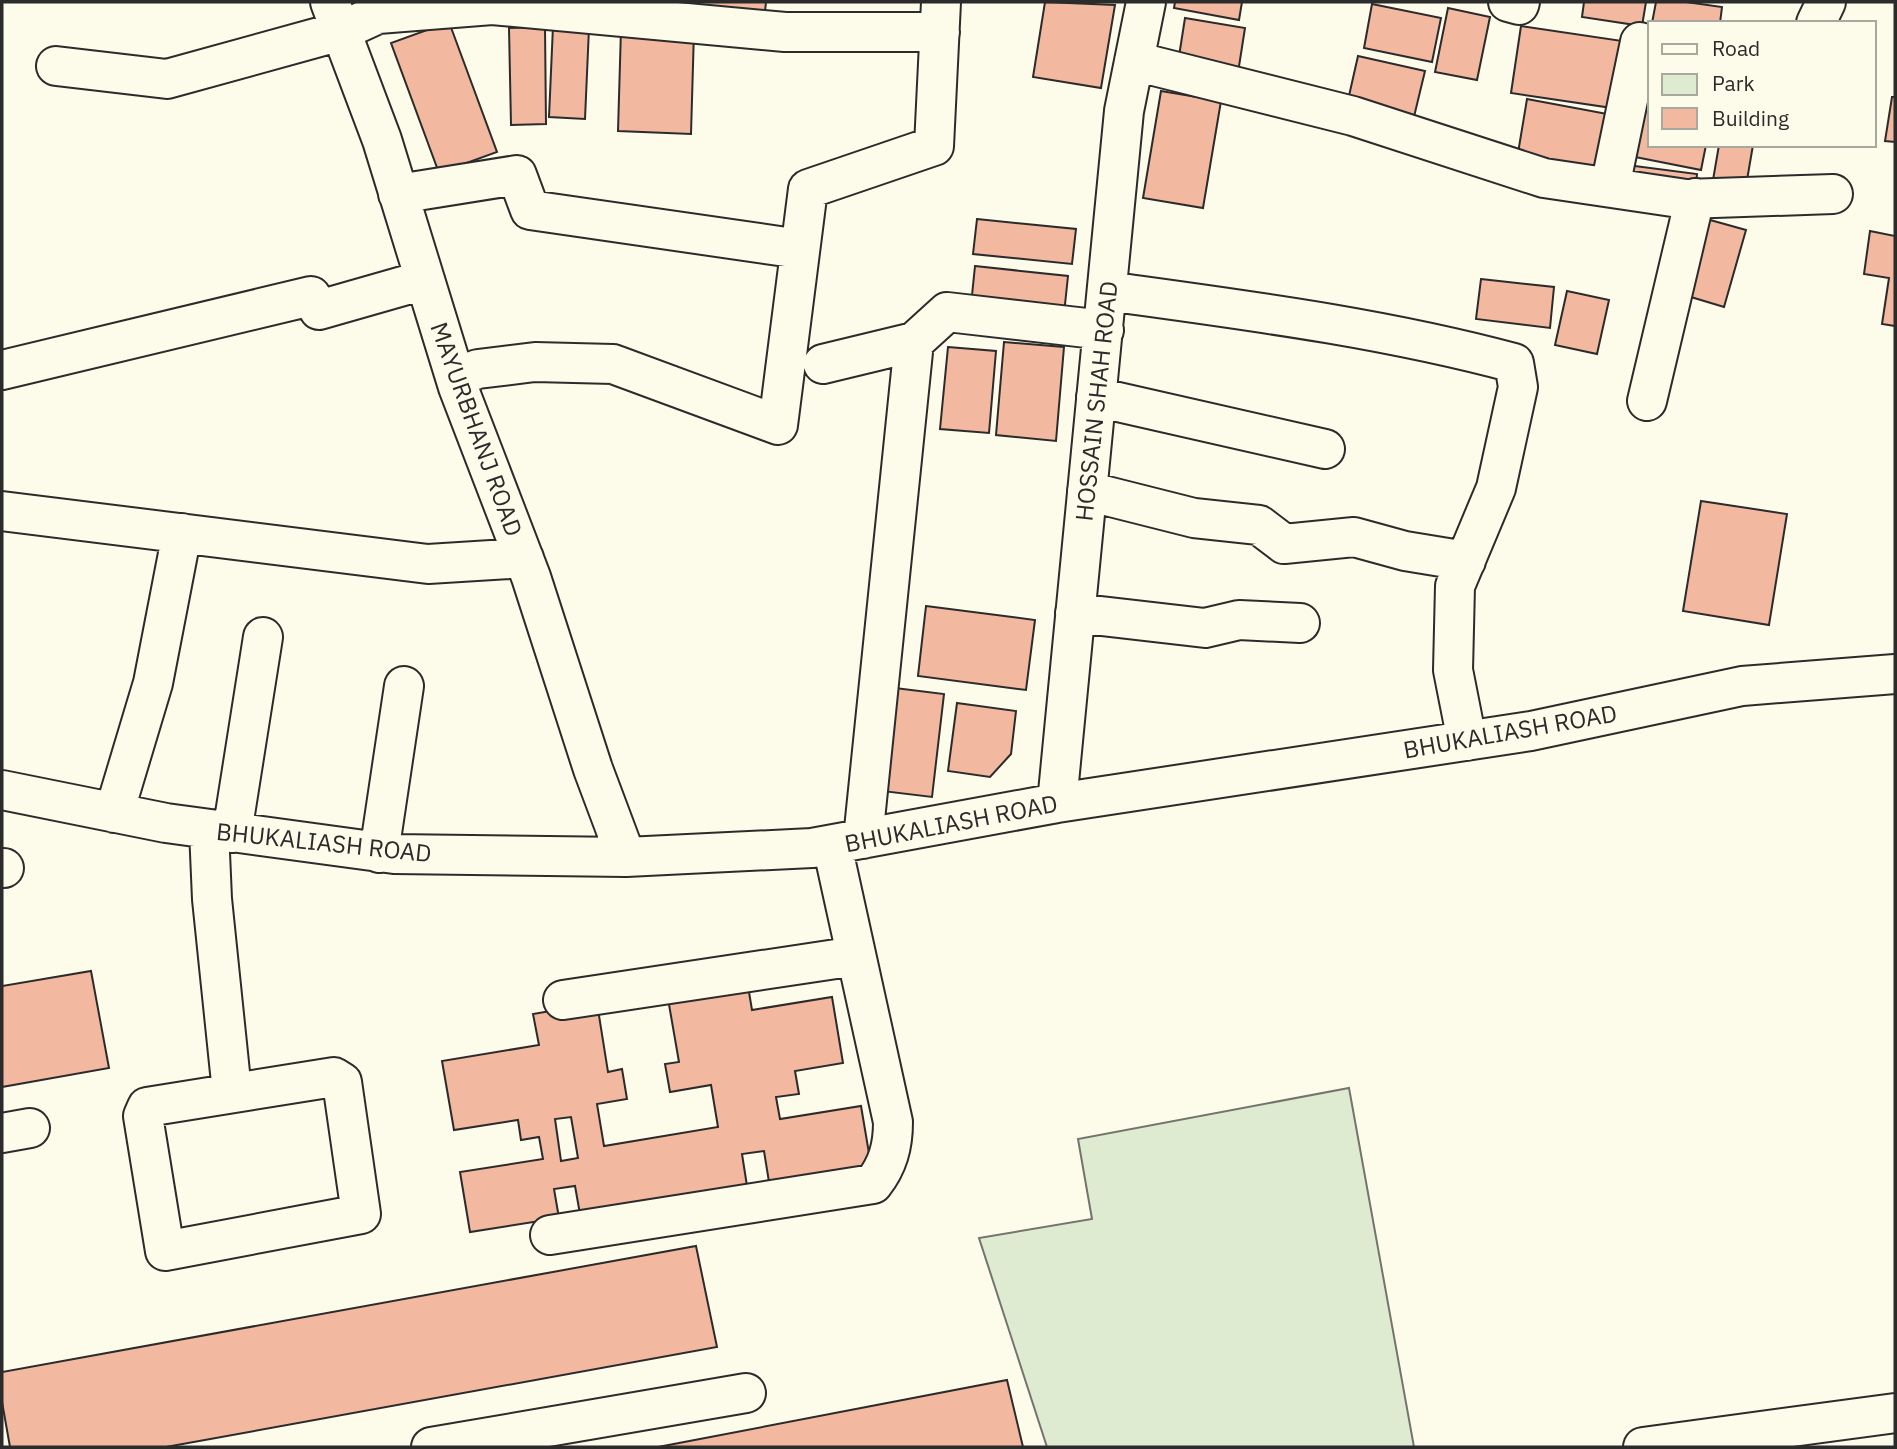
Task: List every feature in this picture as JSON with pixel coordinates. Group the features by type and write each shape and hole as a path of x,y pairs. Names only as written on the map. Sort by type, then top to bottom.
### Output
{"street":[{"name":"HOSSAIN SHAH ROAD","path":"1056,803 1124,111 1146,2"},
{"path":"1508,2 1519,5 1520,2"},
{"path":"1817,21 1826,2"},
{"path":"56,66 167,79 335,17 492,5 785,32 940,17 934,146 808,189 778,425 613,364 535,362 478,369 454,377"},
{"name":"MAYURBHANJ ROAD","path":"335,17 382,140 454,377 524,558 593,769 626,857"},
{"path":"1610,187 1640,42"},
{"path":"1134,61 1353,116 1544,177 1695,198 1833,194"},
{"path":"398,194 517,174 530,210 800,248"},
{"path":"1647,401 1695,198"},
{"path":"2,370 311,296 319,310 424,280"},
{"path":"1107,291 1304,318 1458,348 1514,363 1518,387 1496,488 1455,586 1453,670 1467,741"},
{"path":"823,364 914,342 947,313 1104,330"},
{"path":"550,1234 873,1184 889,1157 893,1122 856,956 847,842 914,342"},
{"path":"1096,397 1325,449"},
{"path":"1087,491 1194,518 1259,525 1284,544 1354,537 1405,551 1466,561"},
{"path":"2,511 428,564 524,558"},
{"path":"114,813 153,683 182,533"},
{"path":"1075,614 1205,628 1239,620 1300,623"},
{"path":"232,1092 212,899 221,831 263,637"},
{"name":"BHUKALIASH ROAD","path":"2,790 221,831 379,853 626,857 847,842 1056,803 1531,731 1742,686 1895,674"},
{"path":"379,853 404,686"},
{"path":"563,1000 856,956"},
{"path":"338,1078 342,1082 361,1214 165,1251 144,1110 147,1107 232,1092 338,1078"},
{"path":"431,1447 746,1393"},
{"path":"1643,1447 1895,1413"}],"green space":[{"path":"1349,1088 1414,1447 1047,1447 979,1238 1092,1219 1078,1139"}],"building":[{"path":"679,2 766,2 764,21 678,14"},
{"path":"1045,2 1115,5 1101,88 1033,77"},
{"path":"1175,2 1242,2 1239,20 1174,8"},
{"path":"1584,2 1646,2 1642,26 1582,17"},
{"path":"1656,2 1686,2 1722,7 1720,21 1652,21"},
{"path":"1372,4 1441,18 1432,62 1364,48"},
{"path":"1448,8 1490,17 1477,80 1435,72"},
{"path":"1185,18 1245,28 1237,79 1177,69"},
{"path":"449,22 497,152 439,173 391,43"},
{"path":"553,26 589,28 585,119 549,117"},
{"path":"1521,26 1629,42 1619,109 1511,93"},
{"path":"545,27 546,124 511,125 509,28"},
{"path":"621,29 694,31 691,134 618,131"},
{"path":"1358,56 1425,71 1412,125 1346,109"},
{"path":"1161,91 1221,101 1203,208 1143,198"},
{"path":"1641,97 1648,99 1648,147 1706,147 1701,170 1630,156"},
{"path":"1892,97 1895,97 1895,142 1885,141"},
{"path":"1527,99 1618,116 1606,181 1516,165"},
{"path":"1719,147 1753,147 1746,186 1713,180"},
{"path":"1627,165 1697,174 1695,194 1624,185"},
{"path":"1703,218 1746,230 1724,307 1681,294"},
{"path":"977,219 1076,229 1072,264 973,254"},
{"path":"1870,231 1895,236 1895,326 1882,324 1889,278 1864,274"},
{"path":"975,266 1068,276 1064,314 971,305"},
{"path":"1481,279 1554,287 1550,328 1476,319"},
{"path":"1567,291 1609,300 1597,354 1555,345"},
{"path":"1004,342 1064,347 1056,441 996,435"},
{"path":"948,347 996,351 989,433 940,429"},
{"path":"1701,501 1787,514 1769,625 1683,611"},
{"path":"926,606 1035,620 1026,690 918,676"},
{"path":"895,688 944,694 932,797 882,791"},
{"path":"957,703 1016,711 1011,754 990,777 948,771"},
{"path":"91,971 109,1068 2,1087 2,986"},
{"path":"747,980 752,1010 832,997 843,1063 795,1071 799,1094 776,1097 780,1119 861,1106 871,1165 769,1182 764,1151 742,1154 747,1186 580,1214 575,1186 554,1189 559,1218 470,1232 460,1172 543,1159 539,1137 521,1140 518,1120 454,1130 442,1061 539,1045 533,1014 597,1003 608,1072 622,1069 627,1099 597,1104 604,1146 718,1127 711,1085 670,1092 665,1064 679,1062 667,993","holes":["571,1117 578,1158 561,1161 555,1119"]},
{"path":"696,1246 717,1347 166,1447 10,1447 2,1402 2,1372"},
{"path":"1007,1380 1023,1447 658,1447"}]}
